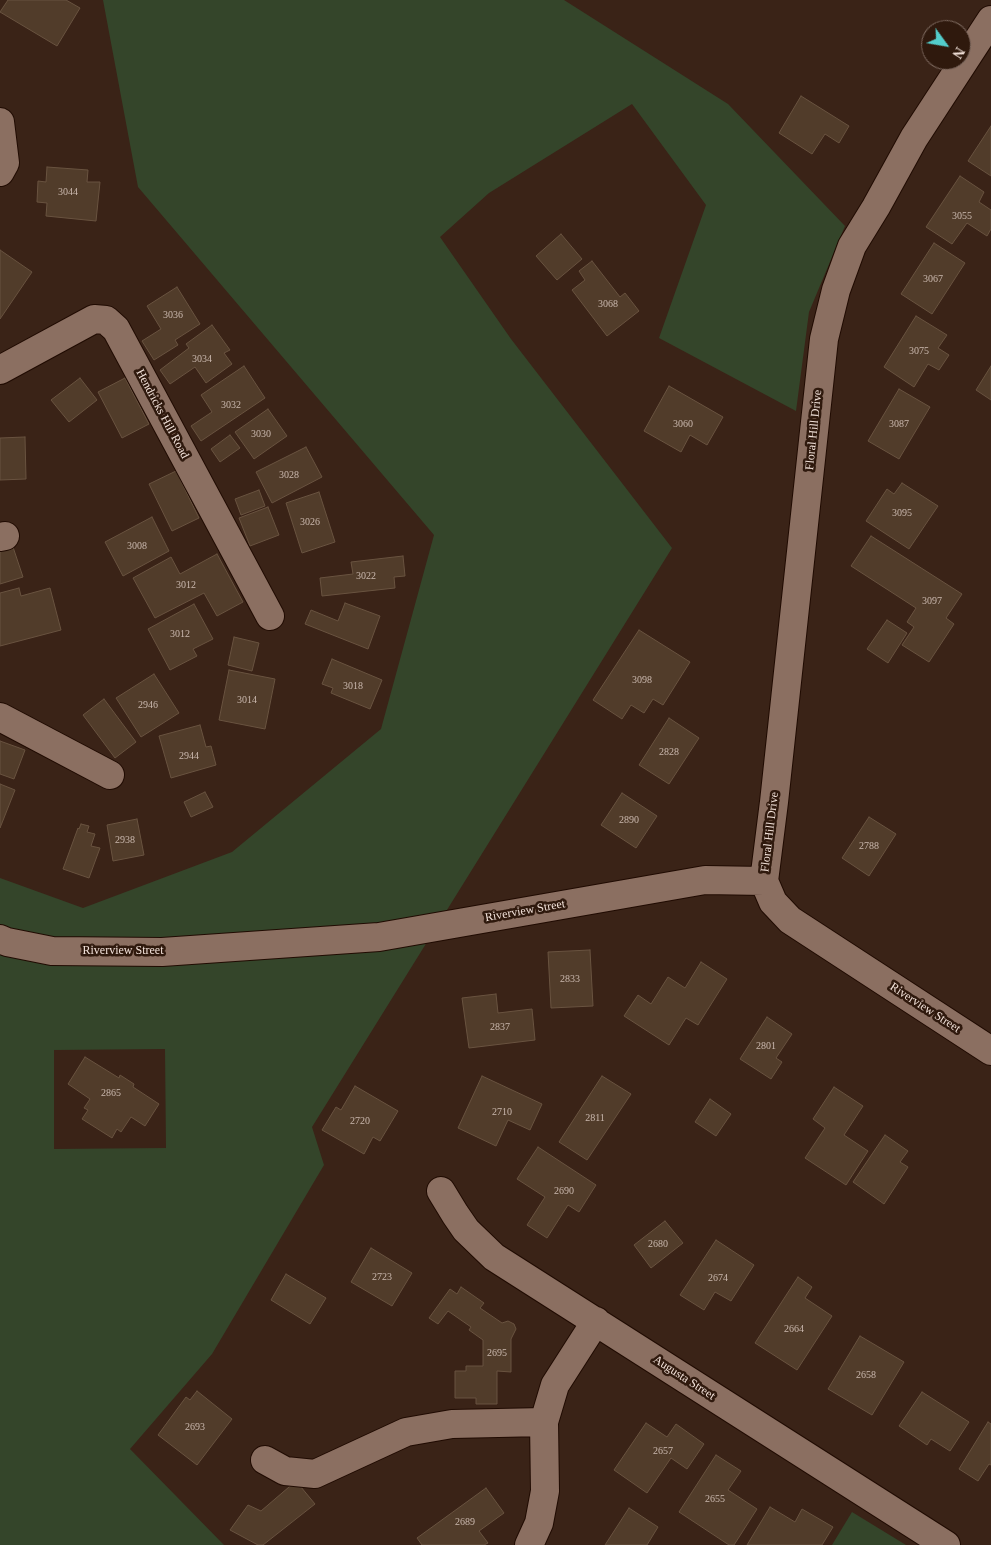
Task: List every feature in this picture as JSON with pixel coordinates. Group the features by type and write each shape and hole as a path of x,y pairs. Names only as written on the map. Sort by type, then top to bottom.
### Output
{"street":[{"name":"Floral Hill Drive","path":"764,881 778,770 824,339 836,290 852,246 914,138 991,20"},
{"path":"0,122 5,163 0,172"},
{"name":"Hendricks Hill Road","path":"0,370 94,318 106,320 116,329 270,616"},
{"path":"0,716 110,775"},
{"name":"Riverview Street","path":"0,939 6,942 52,951 162,952 379,937 705,880 764,881 773,902 790,920 991,1051"},
{"name":"Augusta Street","path":"441,1191 466,1230 488,1252 946,1545"},
{"path":"528,1545 539,1523 545,1491 544,1422 555,1385 596,1322"},
{"path":"265,1460 285,1471 315,1474 406,1432 452,1424 544,1422"}],"green space":[{"path":"103,0 564,0 728,104 845,226 809,312 796,411 659,338 706,205 632,104 489,193 440,237 511,339 672,548 312,1127 324,1165 212,1354 130,1449 224,1545 0,1545 0,878 83,908 232,852 381,729 434,535 138,187","holes":["165,1049 166,1148 54,1149 54,1050"]},
{"path":"852,1512 906,1545 832,1545"}],"building":[{"path":"8,0 66,0 80,8 57,46 0,12"},
{"path":"801,96 849,126 839,143 825,134 812,154 779,133"},
{"path":"991,126 991,176 968,161"},
{"path":"47,167 88,170 87,182 100,182 96,221 46,216 47,203 37,202 38,181 46,182"},
{"path":"960,176 984,192 979,202 991,210 991,229 987,236 967,223 952,244 926,227"},
{"path":"561,234 582,259 557,280 536,256"},
{"path":"934,243 965,263 932,314 901,294"},
{"path":"0,250 32,272 0,319"},
{"path":"592,261 620,297 625,293 639,311 607,336 572,290 585,280 579,271"},
{"path":"177,287 200,324 175,340 178,345 154,360 142,341 161,329 147,306"},
{"path":"916,316 947,335 938,348 949,355 939,370 928,364 914,387 884,367"},
{"path":"212,325 230,350 224,353 232,364 206,383 195,367 170,384 160,370 189,348 186,344"},
{"path":"244,366 265,398 201,441 191,426 212,412 201,395"},
{"path":"991,366 991,400 976,390"},
{"path":"80,378 97,400 69,422 51,400"},
{"path":"125,378 149,424 122,438 98,392"},
{"path":"669,386 723,417 707,445 690,435 681,452 644,431"},
{"path":"899,389 930,407 899,459 868,441"},
{"path":"268,409 287,436 254,459 235,432"},
{"path":"230,435 240,448 220,462 211,449"},
{"path":"25,437 26,479 0,480 0,438"},
{"path":"306,447 322,477 272,503 256,472"},
{"path":"176,471 199,518 172,531 149,484"},
{"path":"902,483 938,506 909,549 866,521 887,489 894,494"},
{"path":"259,490 265,506 241,515 235,499"},
{"path":"319,492 335,542 302,553 286,503"},
{"path":"268,507 279,535 250,546 239,518"},
{"path":"152,517 169,551 123,576 105,542"},
{"path":"871,536 962,594 946,618 954,624 929,662 902,645 914,627 907,622 916,608 851,566"},
{"path":"13,547 23,577 0,584 0,552"},
{"path":"217,554 243,602 217,616 204,593 155,618 133,578 171,557 180,574"},
{"path":"403,556 405,576 394,577 395,588 322,596 320,578 353,574 351,562"},
{"path":"19,588 21,596 50,588 61,630 0,646 0,593"},
{"path":"345,603 380,616 368,649 305,624 311,610 338,621"},
{"path":"194,604 213,639 193,649 197,656 170,670 148,629"},
{"path":"887,620 907,633 888,663 867,649"},
{"path":"639,630 690,662 663,705 653,699 644,713 631,705 622,719 593,700"},
{"path":"234,637 259,643 252,671 228,665"},
{"path":"332,659 382,680 370,709 331,693 333,688 322,684"},
{"path":"229,670 275,679 265,729 219,720"},
{"path":"154,674 179,713 141,737 116,698"},
{"path":"104,699 136,742 115,758 83,715"},
{"path":"669,718 699,738 669,784 639,765"},
{"path":"200,725 206,747 211,746 216,765 171,778 159,736"},
{"path":"0,741 25,750 14,779 0,774"},
{"path":"0,784 15,790 0,828"},
{"path":"205,792 213,807 191,817 184,802"},
{"path":"622,793 657,816 636,848 601,825"},
{"path":"869,817 896,834 869,876 842,858"},
{"path":"137,819 144,855 113,861 107,825"},
{"path":"81,824 89,826 87,832 95,834 91,846 100,848 89,878 63,869"},
{"path":"590,950 593,1006 551,1008 548,952"},
{"path":"701,962 727,979 698,1025 686,1018 669,1045 624,1016 638,995 651,1004 668,977 685,988"},
{"path":"496,994 498,1013 532,1009 535,1040 469,1048 462,998"},
{"path":"767,1017 792,1034 776,1058 782,1062 771,1079 740,1059"},
{"path":"85,1057 119,1078 120,1075 134,1084 133,1087 159,1104 145,1126 131,1117 121,1132 117,1129 112,1138 82,1119 88,1110 84,1108 90,1099 68,1084"},
{"path":"482,1076 542,1104 530,1130 508,1120 496,1146 458,1128"},
{"path":"602,1076 631,1094 587,1160 559,1142"},
{"path":"355,1086 398,1111 380,1141 373,1137 364,1154 322,1130 336,1107 341,1110"},
{"path":"834,1087 863,1106 844,1135 868,1151 846,1185 805,1158 825,1128 813,1119"},
{"path":"710,1099 731,1114 716,1136 695,1122"},
{"path":"885,1135 908,1151 900,1162 908,1167 884,1204 853,1182"},
{"path":"538,1147 596,1185 579,1212 568,1205 547,1238 527,1225 545,1197 517,1179"},
{"path":"665,1221 683,1243 651,1268 634,1245"},
{"path":"716,1240 754,1265 731,1301 715,1292 704,1310 680,1295"},
{"path":"371,1248 412,1273 392,1306 351,1282"},
{"path":"286,1274 326,1298 310,1324 271,1300"},
{"path":"798,1277 812,1287 805,1298 832,1316 797,1370 755,1343"},
{"path":"461,1287 484,1303 480,1308 502,1323 508,1321 514,1324 516,1329 511,1339 511,1372 497,1371 497,1404 476,1404 476,1398 455,1398 455,1371 466,1371 466,1366 483,1366 483,1340 469,1330 471,1327 448,1311 438,1324 429,1318 450,1289 457,1294"},
{"path":"860,1336 904,1362 872,1415 828,1389"},
{"path":"197,1391 232,1419 197,1465 158,1435 186,1397 190,1400"},
{"path":"922,1392 969,1422 950,1451 931,1439 927,1445 899,1426"},
{"path":"988,1422 991,1424 991,1465 989,1464 978,1481 959,1469"},
{"path":"646,1423 667,1437 676,1424 704,1444 687,1469 671,1458 647,1493 614,1470"},
{"path":"716,1455 741,1471 728,1490 757,1509 734,1545 729,1545 679,1512"},
{"path":"296,1481 315,1504 263,1545 258,1545 230,1530 248,1505 261,1511"},
{"path":"486,1488 504,1513 479,1531 488,1543 484,1545 422,1545 417,1538"},
{"path":"770,1507 795,1522 802,1509 833,1527 822,1545 747,1545"},
{"path":"629,1508 658,1527 647,1545 605,1545"}]}
